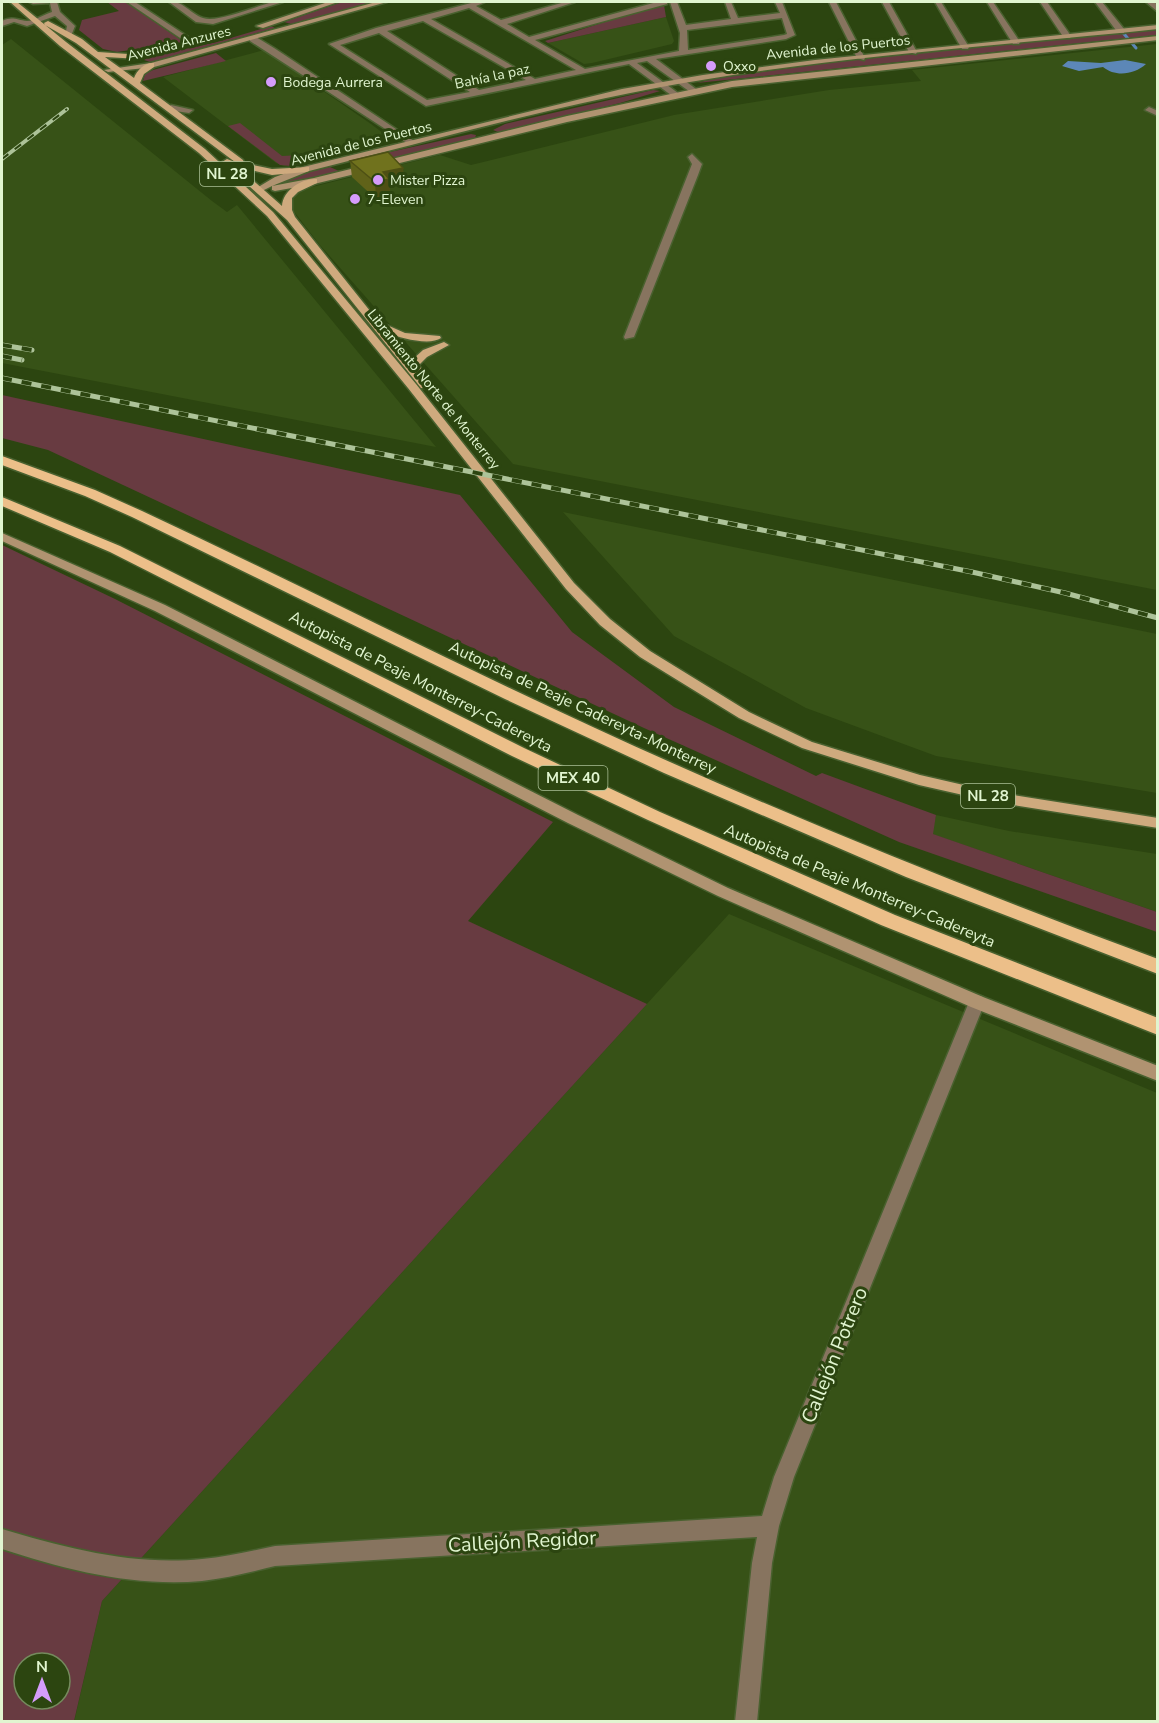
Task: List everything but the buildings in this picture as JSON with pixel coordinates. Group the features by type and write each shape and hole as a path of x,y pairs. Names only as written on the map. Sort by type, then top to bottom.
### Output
{"highway":[{"name":"Autopista de Peaje Cadereyta-Monterrey","path":"2,460 90,493 146,518 511,695 778,817 1013,913 1158,967"},
{"name":"Autopista de Peaje Monterrey-Cadereyta","path":"2,501 115,549 518,752 654,816 888,920 1158,1027"}],"main road":[{"name":"Libramiento Norte de Monterrey","path":"14,2 112,68 207,148 260,189 290,218 421,381 574,580 629,634 689,676 748,709 812,740 824,749"},
{"name":"Libramiento Norte de Monterrey","path":"40,21 63,44 136,99 207,148 270,214 294,246 412,386 570,586 605,622 645,654 703,692 807,745 919,780 994,797 1158,823"},
{"path":"40,21 68,34 112,68 136,82 198,129 216,146 249,169"},
{"path":"63,44 70,46 102,69 112,68"},
{"path":"95,54 140,57"},
{"path":"136,82 140,73 151,65"},
{"path":"112,68 110,76 136,99"},
{"path":"198,129 207,148 249,169 270,173 306,169"},
{"path":"290,218 286,207 288,196 297,188 314,181"},
{"path":"260,189 262,198 290,231 294,246"},
{"path":"373,321 403,336 440,342 417,359 414,366 421,381"}],"street":[{"path":"33,2 47,2"},
{"path":"54,2 56,13 71,26 68,34"},
{"path":"131,2 195,44"},
{"path":"173,2 199,20 206,22 279,2"},
{"path":"238,2 252,10"},
{"name":"Avenida Anzures","path":"168,51 273,22 334,2"},
{"name":"Avenida Anzures","path":"112,68 151,65 383,2"},
{"name":"Bahía la paz","path":"482,2 333,44 423,103 649,58 786,37 791,35 791,32 779,2"},
{"path":"501,22 572,2"},
{"path":"530,39 664,2"},
{"path":"673,2 682,28 685,43 683,52"},
{"path":"728,2 735,20"},
{"path":"832,2 861,58"},
{"path":"885,2 913,52"},
{"path":"938,2 965,47"},
{"path":"990,2 1016,42"},
{"path":"1043,2 1067,36"},
{"path":"1098,2 1121,31"},
{"path":"1150,2 1158,10"},
{"path":"469,5 583,71"},
{"path":"2,24 8,19 16,18 27,24 40,21 56,13"},
{"path":"682,28 784,15"},
{"path":"424,18 533,81"},
{"path":"273,22 286,29"},
{"name":"Avenida de los Puertos","path":"260,189 278,179 306,169 680,81 750,70 1158,27"},
{"path":"379,30 478,93"},
{"name":"Avenida de los Puertos","path":"260,189 314,181 693,91 833,73 1158,38"},
{"path":"253,39 413,143"},
{"name":"Avenida Anzures","path":"112,68 149,55"},
{"path":"140,57 142,62 151,65"},
{"path":"649,58 693,91"},
{"path":"631,62 675,95"},
{"path":"473,128 489,139"},
{"path":"629,337 697,164 692,157"},
{"path":"2,537 160,608 573,819 691,876 977,1002 1158,1074"},
{"name":"Callejón Potrero","path":"746,1722 762,1563 769,1526 784,1477 977,1002"},
{"name":"Callejón Regidor","path":"2,1539 95,1564 145,1571 202,1570 275,1556 769,1526"}],"shaded area":[{"path":"107,2 126,2 184,42 117,52 103,49 79,30 82,20 119,11"},
{"path":"342,2 374,2 291,24 284,22"},
{"path":"664,5 666,17 548,43 545,41"},
{"path":"666,17 674,41 672,44 592,63 584,64 548,43"},
{"path":"271,26 275,28 150,62 144,60 149,57 217,42"},
{"path":"1157,29 1157,35 697,83 835,62"},
{"path":"11,39 212,201 227,212 237,205 436,447 2,363 2,45"},
{"path":"1157,44 1157,590 513,464 319,244 292,209 291,198 296,192 304,189 440,155 471,165 674,115 829,90 921,81 912,70"},
{"path":"264,50 371,124 388,137 388,141 350,152 284,166 276,163 163,77"},
{"path":"216,53 226,61 143,81 145,74 153,70"},
{"path":"653,90 660,91 506,131 493,130 505,124"},
{"path":"240,123 282,156 321,154 327,158 291,166 280,165 228,126"},
{"path":"471,134 476,135 475,138 367,165 372,156"},
{"path":"330,167 339,171 287,185 279,183 283,178"},
{"path":"2,395 460,495 572,632 674,707 816,776 822,773 936,815 933,834 1157,912 1157,932 899,842 644,728 48,450 2,438"},
{"path":"563,512 1157,634 1157,793 936,756 806,708 674,636"},
{"path":"2,545 115,599 553,822 468,921 647,1004 102,1601 74,1721 2,1721"},
{"path":"936,815 1009,831 1157,854 1157,912 932,834"},
{"path":"729,914 1157,1093 1157,1721 74,1722 102,1601"}],"water":[{"path":"1125,60 1146,64 1136,71 1124,73 1113,72 1103,67 1079,71 1062,66 1068,61 1101,63"}],"waterway":[{"path":"1119,28 1136,48"}],"railway":[{"path":"2,159 67,109"},
{"path":"2,345 32,350"},
{"path":"2,356 22,360"},
{"path":"2,378 972,572 1065,593 1158,618"}],"place":[{"name":"Oxxo","path":"711,66"},
{"name":"Bodega Aurrera","path":"271,82"},
{"name":"Mister Pizza","path":"378,180"},
{"name":"7-Eleven","path":"355,199"}]}
